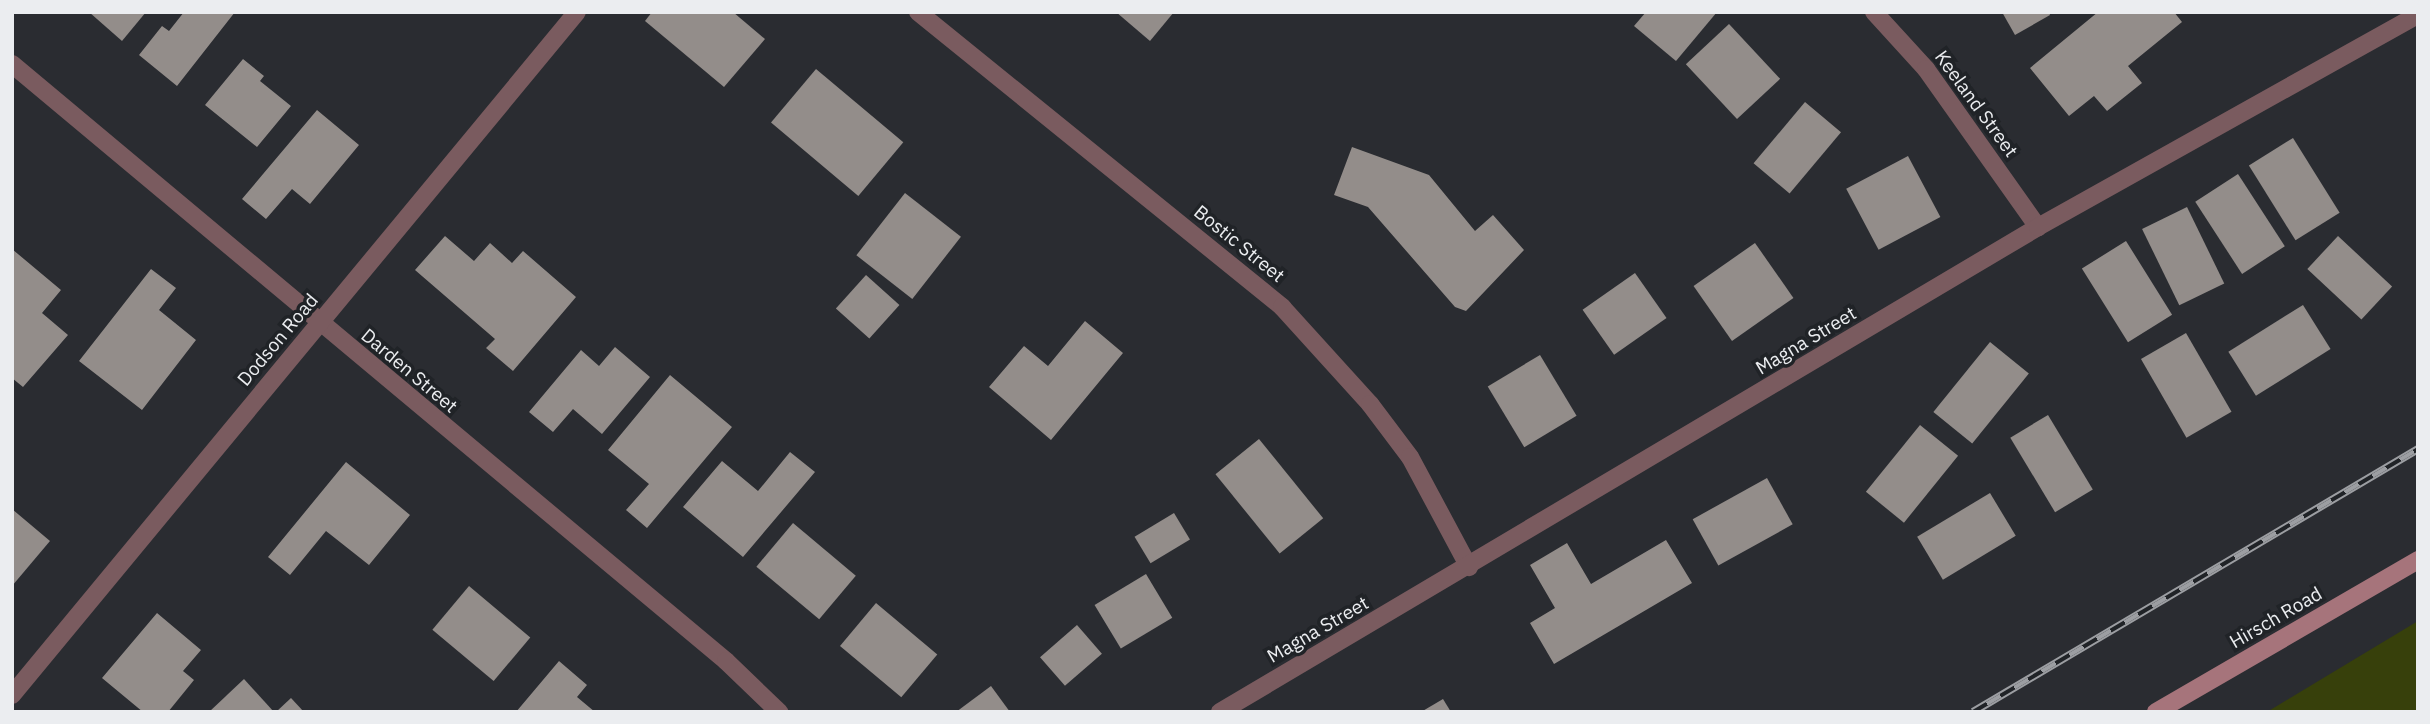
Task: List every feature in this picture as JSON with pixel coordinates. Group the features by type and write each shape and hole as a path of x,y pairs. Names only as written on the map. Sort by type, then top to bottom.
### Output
{"main road":[{"name":"Hirsch Road","path":"2156,712 2418,560"}],"street":[{"name":"Dodson Road","path":"12,695 577,12"},
{"name":"Bostic Street","path":"918,12 1282,307 1370,404 1410,457 1469,567"},
{"name":"Keeland Street","path":"1874,12 1926,69 2038,227"},
{"name":"Magna Street","path":"1220,712 1469,567 2038,227 2418,15"},
{"name":"Darden Street","path":"12,64 726,661 779,712"}],"green space":[{"path":"2418,621 2418,712 2267,712"}],"building":[{"path":"89,12 146,12 122,41"},
{"path":"184,12 235,12 177,86 139,55 162,26 169,31"},
{"path":"652,12 733,12 765,39 724,87 645,21"},
{"path":"1116,12 1174,12 1150,41"},
{"path":"1646,12 1717,12 1676,61 1634,26"},
{"path":"2002,12 2049,12 2050,15 2015,35"},
{"path":"2098,12 2174,12 2182,22 2128,66 2142,83 2107,111 2094,96 2069,116 2030,68"},
{"path":"1729,24 1780,79 1737,119 1686,64"},
{"path":"243,59 264,76 260,81 291,106 257,147 205,105"},
{"path":"816,69 903,142 858,196 771,123"},
{"path":"1805,102 1841,132 1790,193 1754,163"},
{"path":"317,110 359,145 310,204 292,189 266,219 242,199"},
{"path":"2293,138 2340,213 2296,240 2249,166"},
{"path":"1352,147 1429,175 1475,231 1493,215 1524,250 1466,311 1455,307 1368,207 1334,195"},
{"path":"1908,156 1940,217 1879,250 1846,189"},
{"path":"2238,174 2285,246 2242,274 2195,202"},
{"path":"905,193 961,237 912,299 856,255"},
{"path":"2187,207 2224,283 2179,305 2142,229"},
{"path":"445,236 474,261 490,243 512,263 523,251 576,297 513,371 486,348 495,339 415,270"},
{"path":"2338,236 2392,286 2361,319 2307,269"},
{"path":"2126,241 2172,315 2128,342 2082,269"},
{"path":"1755,243 1793,298 1732,341 1694,286"},
{"path":"12,249 61,290 42,313 68,335 23,387 12,378"},
{"path":"151,269 176,288 159,310 196,340 142,410 79,361"},
{"path":"1635,273 1667,318 1614,355 1583,310"},
{"path":"866,275 899,305 869,339 836,308"},
{"path":"2303,305 2331,349 2256,396 2228,352"},
{"path":"1085,321 1123,353 1051,440 989,387 1024,346 1048,366"},
{"path":"2186,333 2232,412 2186,438 2141,359"},
{"path":"1990,342 2029,373 1972,443 1933,412"},
{"path":"615,347 650,377 602,434 573,409 553,432 529,412 581,350 599,366"},
{"path":"1540,355 1577,416 1524,447 1488,386"},
{"path":"670,375 732,427 647,528 626,510 649,484 608,450"},
{"path":"2048,415 2093,490 2055,512 2010,438"},
{"path":"1920,425 1958,456 1904,523 1866,492"},
{"path":"1259,439 1323,518 1280,554 1215,474"},
{"path":"790,452 815,472 743,557 683,507 722,461 758,491"},
{"path":"346,462 410,515 369,565 326,531 290,575 268,557"},
{"path":"1767,478 1793,524 1718,566 1693,519"},
{"path":"1990,493 2016,536 1943,580 1917,537"},
{"path":"12,509 50,541 12,586"},
{"path":"1174,513 1190,540 1151,563 1135,537"},
{"path":"793,523 856,576 819,619 756,567"},
{"path":"1666,540 1692,583 1554,664 1530,623 1555,608 1530,565 1567,543 1591,584"},
{"path":"1146,574 1172,618 1121,649 1095,605"},
{"path":"469,586 530,637 494,681 432,630"},
{"path":"876,603 937,654 901,697 840,646"},
{"path":"157,613 201,650 183,671 194,680 168,712 143,712 102,678"},
{"path":"1077,625 1102,654 1065,686 1040,657"},
{"path":"559,661 587,685 577,697 595,712 516,712"},
{"path":"244,679 274,712 209,712"},
{"path":"991,686 1010,712 956,712"},
{"path":"291,698 304,712 276,712"},
{"path":"1443,699 1451,712 1421,712"}],"railway":[{"path":"1973,712 2418,449"}]}
